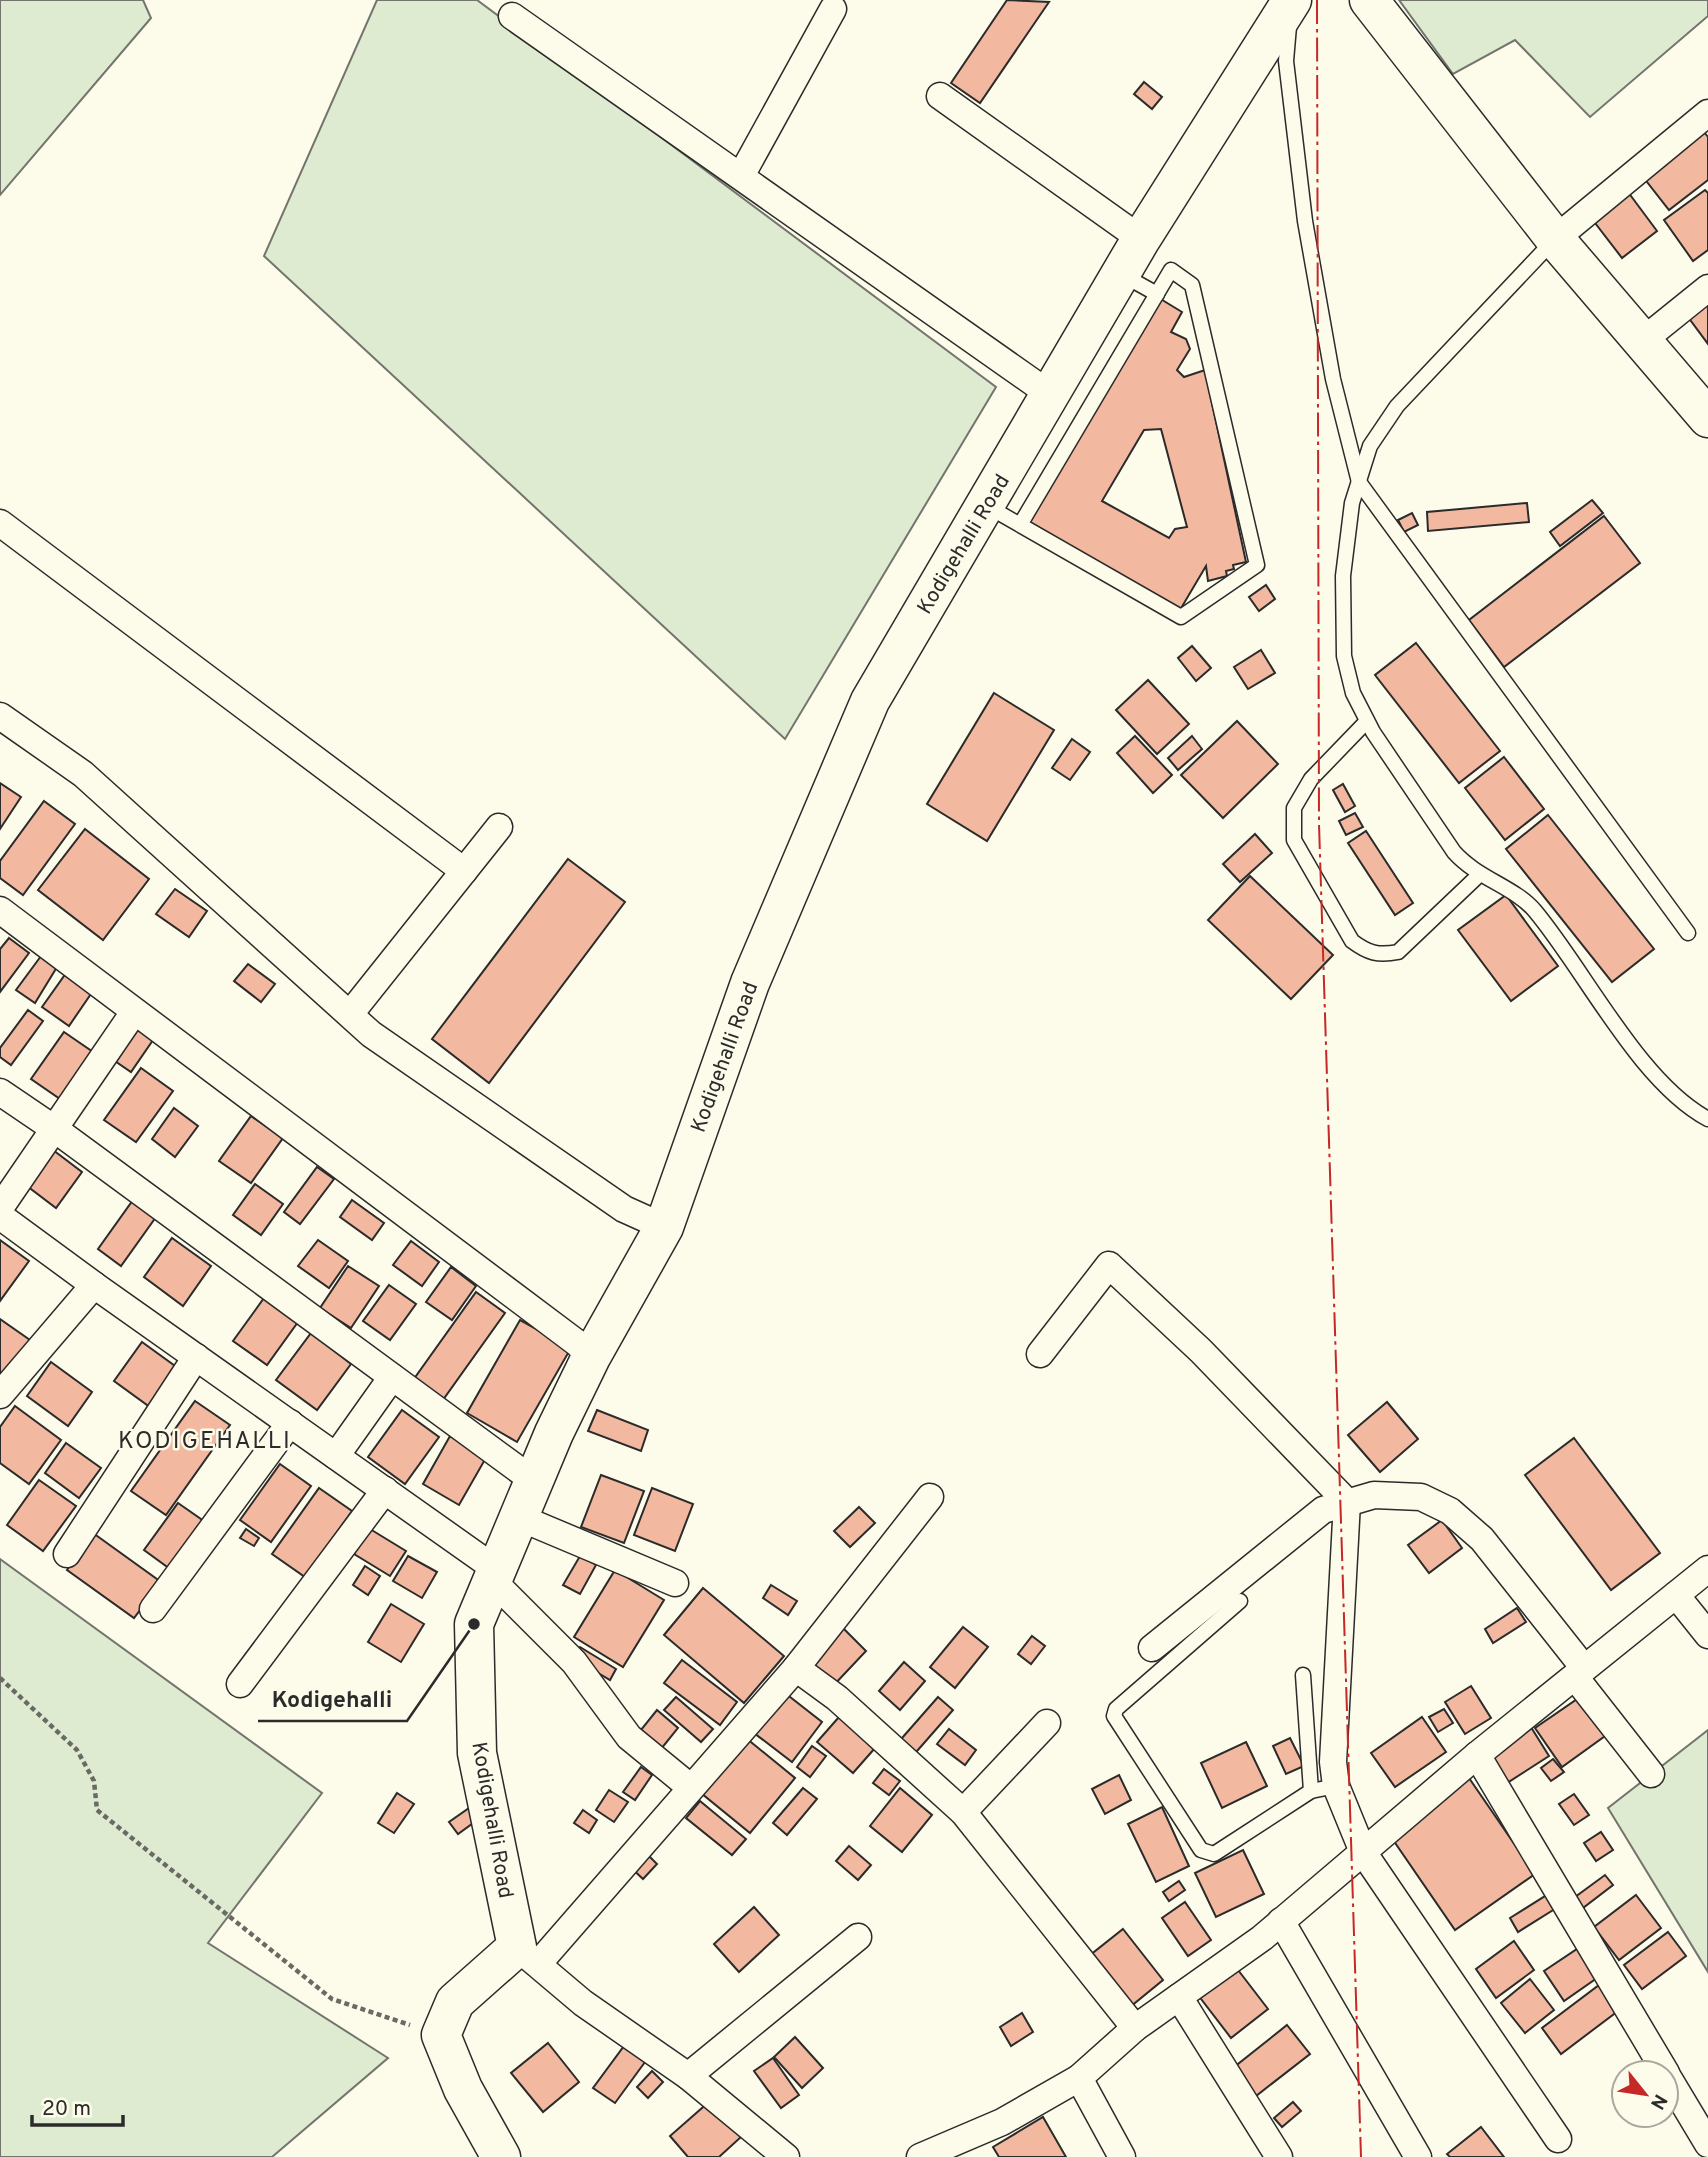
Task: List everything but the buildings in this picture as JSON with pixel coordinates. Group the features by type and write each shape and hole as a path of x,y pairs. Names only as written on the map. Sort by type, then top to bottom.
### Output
{"street":[{"path":"1369,0 1555,239 1708,418"},
{"name":"Kodigehalli Road","path":"527,1956 477,1754 474,1624 518,1517 590,1357 664,1227 750,983 870,701 1141,239 1291,1"},
{"path":"741,176 833,9"},
{"path":"512,16 1051,395"},
{"path":"940,96 1141,239"},
{"path":"1555,239 1708,113"},
{"path":"1641,342 1708,288"},
{"path":"0,523 464,871"},
{"path":"0,716 83,774 372,1034 624,1209 664,1227"},
{"path":"349,1014 499,827"},
{"path":"0,910 577,1343 590,1357"},
{"path":"134,1012 2,1219 385,1490 494,1575 573,1662 629,1737 690,1787"},
{"path":"0,1091 57,1129 534,1481"},
{"path":"1040,1354 1109,1265 1201,1351 1348,1502 1334,1762 1324,1789 1363,1852 1558,2138"},
{"path":"0,1395 94,1285"},
{"path":"67,1554 196,1357"},
{"path":"336,1456 392,1377"},
{"path":"153,1609 290,1423"},
{"path":"240,1684 385,1490"},
{"path":"1152,1648 1323,1510 1374,1495 1421,1497 1450,1511 1482,1539 1651,1774"},
{"path":"500,2157 463,2089 441,2035 455,2002 527,1956 690,1787 796,1668 930,1497"},
{"path":"518,1517 675,1583"},
{"path":"926,2156 1002,2122 1079,2078 1135,2028 1281,1922 1477,1755 1708,1569"},
{"path":"1676,1595 1708,1635"},
{"path":"796,1668 837,1698 963,1812 1135,2028"},
{"path":"963,1812 1047,1723"},
{"path":"1477,1755 1658,2059"},
{"path":"1281,1922 1418,2157"},
{"path":"688,2076 858,1937"},
{"path":"527,1956 583,2003 688,2076 786,2157"},
{"path":"1179,1997 1279,2157"},
{"path":"1079,2078 1122,2157"},
{"path":"1680,2097 1708,2144"}],"lane":[{"path":"1291,1 1286,61 1305,221 1333,379 1359,482 1688,933"},
{"path":"1555,239 1397,406 1370,446 1352,503 1343,576 1344,656 1353,693 1367,720 1454,852 1468,868 1534,909 1660,1083 1708,1119"},
{"path":"986,505 1020,525 1181,617 1257,565 1192,285 1171,270 1020,525"},
{"path":"1121,274 1157,294"},
{"path":"1367,720 1311,779 1294,808 1294,839 1352,941 1364,950 1380,956 1398,952 1479,875"},
{"path":"1240,1601 1116,1709 1114,1716 1201,1850 1208,1854 1214,1854 1324,1789 1303,1675"}],"path":[{"path":"0,1678 77,1749 94,1781 97,1810 332,1999 441,2035"}],"green space":[{"path":"0,0 143,0 151,18 0,195"},
{"path":"377,0 477,0 996,387 785,739 264,256"},
{"path":"1399,0 1708,0 1708,16 1590,117 1515,40 1453,74"},
{"path":"0,1559 322,1793 208,1943 388,2058 272,2157 0,2157"},
{"path":"1708,1730 1708,1972 1608,1808"}],"power":[{"path":"1317,0 1319,824 1361,2157"}],"place":[{"name":"Kodigehalli","path":"474,1624"}],"district":[{"name":"KODIGEHALLI","path":"205,1440"}]}
